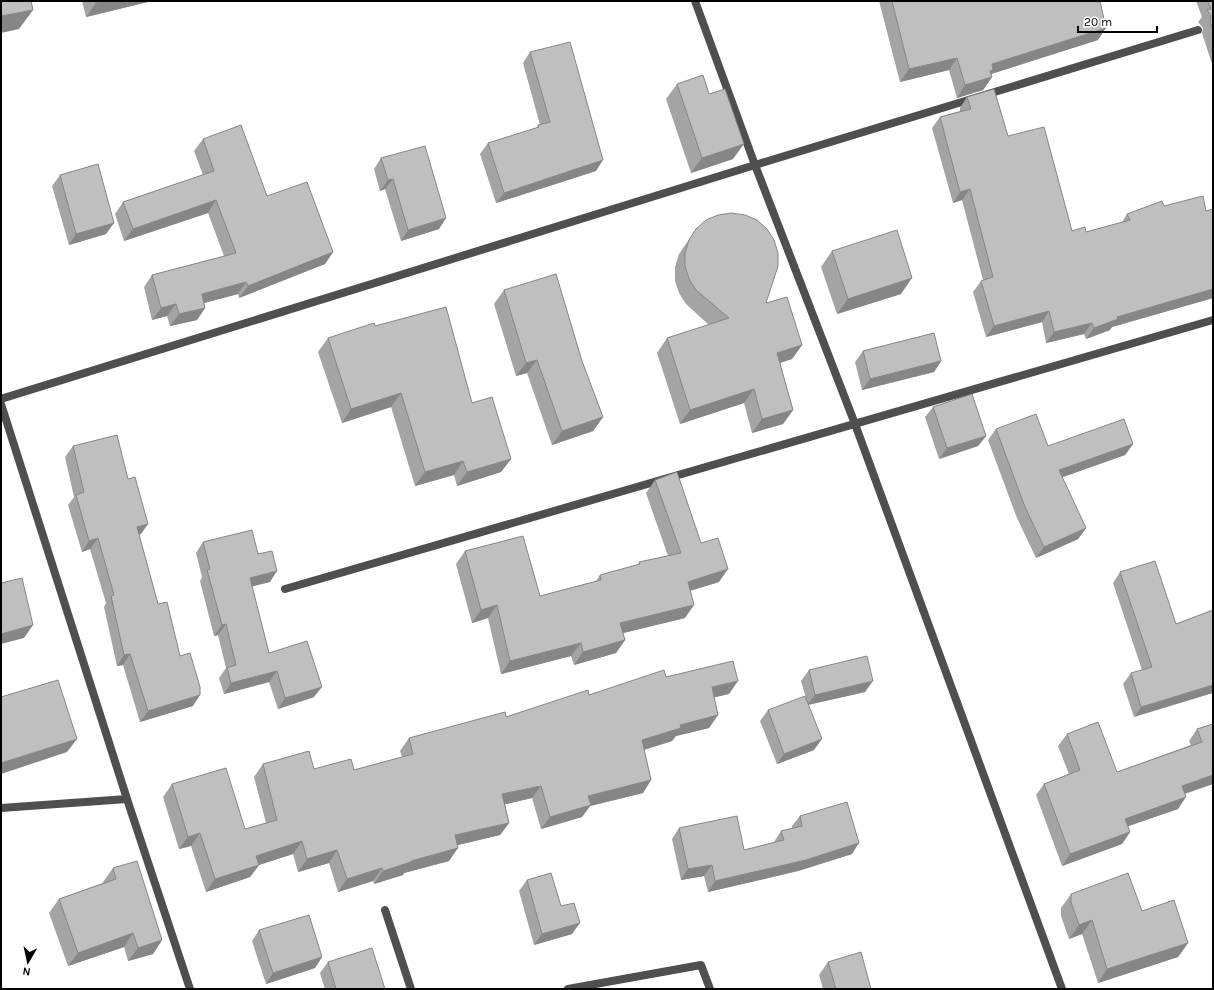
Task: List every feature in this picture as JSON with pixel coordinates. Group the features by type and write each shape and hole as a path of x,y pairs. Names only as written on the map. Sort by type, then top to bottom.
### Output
{"street":[{"path":"695,1 755,165 855,424 1062,989"},
{"path":"1,399 755,165 1198,30"},
{"path":"285,589 1213,320"},
{"path":"1,404 127,799 190,989"},
{"path":"1,808 127,799"},
{"path":"385,910 410,989"},
{"path":"568,989 701,965 710,989"}],"building":[{"path":"1,1 31,1 33,10 1,16"},
{"path":"892,1 1100,1 1106,28 992,64 993,70 990,71 992,77 965,85 957,58 909,69"},
{"path":"1208,1 1213,1 1213,30 1210,22 1211,16 1207,10 1211,9"},
{"path":"570,42 603,160 504,193 488,143 539,127 538,125 550,122 530,52"},
{"path":"703,75 709,94 725,89 744,144 702,158 677,84"},
{"path":"994,89 1008,136 1044,127 1072,231 1085,227 1086,232 1130,220 1127,214 1162,201 1164,206 1203,196 1206,211 1213,209 1213,289 1117,317 1118,319 1094,328 1092,323 1054,332 1049,311 994,326 981,281 993,277 970,189 960,192 940,117 971,109 967,97"},
{"path":"241,125 267,196 307,182 333,252 248,286 246,282 202,294 205,308 179,314 176,304 161,308 152,275 236,253 216,200 133,229 123,202 214,171 203,139"},
{"path":"425,146 446,218 408,230 393,179 388,180 381,158"},
{"path":"98,164 114,223 76,234 60,175"},
{"path":"731,213 745,215 757,220 767,229 774,240 778,253 778,266 766,303 787,297 802,345 777,353 793,410 762,419 754,389 690,410 667,338 729,318 696,290 689,279 685,266 685,253 689,240 696,229 706,220 718,215"},
{"path":"897,230 912,278 848,299 832,251"},
{"path":"556,274 582,361 603,417 562,431 537,360 526,363 504,290"},
{"path":"446,307 472,403 492,397 511,459 467,472 463,461 425,472 401,393 351,409 328,338 374,323 375,326"},
{"path":"934,333 941,361 870,379 863,351"},
{"path":"972,394 986,436 947,448 933,407"},
{"path":"1036,414 1048,446 1124,419 1133,444 1059,470 1086,528 1044,547 1025,507 996,429"},
{"path":"117,435 128,479 135,477 148,524 137,527 158,604 167,602 180,656 190,653 200,687 200,695 148,711 130,654 124,655 111,596 114,595 98,538 89,541 76,495 84,492 73,446"},
{"path":"677,472 701,543 718,538 728,569 688,582 694,605 620,623 625,640 583,652 581,643 510,661 497,605 481,610 465,551 523,536 540,596 601,580 600,575 640,564 639,562 681,553 655,480"},
{"path":"252,530 258,554 272,551 277,571 250,578 269,653 307,641 322,687 285,698 277,671 231,683 227,668 236,665 226,624 222,625 207,570 210,569 203,542"},
{"path":"1155,561 1176,624 1213,610 1213,685 1141,707 1131,673 1152,667 1120,572"},
{"path":"22,578 33,625 1,634 1,583"},
{"path":"867,656 873,681 815,695 809,670"},
{"path":"733,661 738,681 712,687 718,715 680,725 681,728 642,740 651,780 588,796 591,805 550,817 541,786 502,794 509,823 455,835 458,848 411,861 383,871 382,868 347,879 337,850 307,859 302,841 256,856 259,865 215,879 200,833 188,837 172,784 226,768 245,829 277,820 263,764 309,751 314,769 351,759 354,770 413,754 409,738 505,712 506,717 588,690 589,695 664,670 666,677"},
{"path":"58,680 77,739 1,763 1,697"},
{"path":"805,696 822,739 784,754 768,710"},
{"path":"1098,722 1117,772 1202,742 1197,729 1213,724 1213,775 1182,786 1186,797 1125,819 1130,832 1070,854 1044,784 1080,770 1067,734"},
{"path":"847,802 859,843 806,860 715,881 712,865 688,869 679,828 737,816 744,850 784,840 781,831 802,826 800,816"},
{"path":"137,861 162,940 138,948 133,933 78,953 59,899 116,879 113,868"},
{"path":"551,873 561,906 574,903 580,923 542,934 527,880"},
{"path":"1128,873 1142,911 1174,900 1188,943 1107,969 1092,920 1079,925 1071,902 1071,894"},
{"path":"309,915 322,957 273,973 259,930"},
{"path":"372,948 385,989 336,989 328,962"},
{"path":"861,952 871,989 836,989 828,962"}]}
